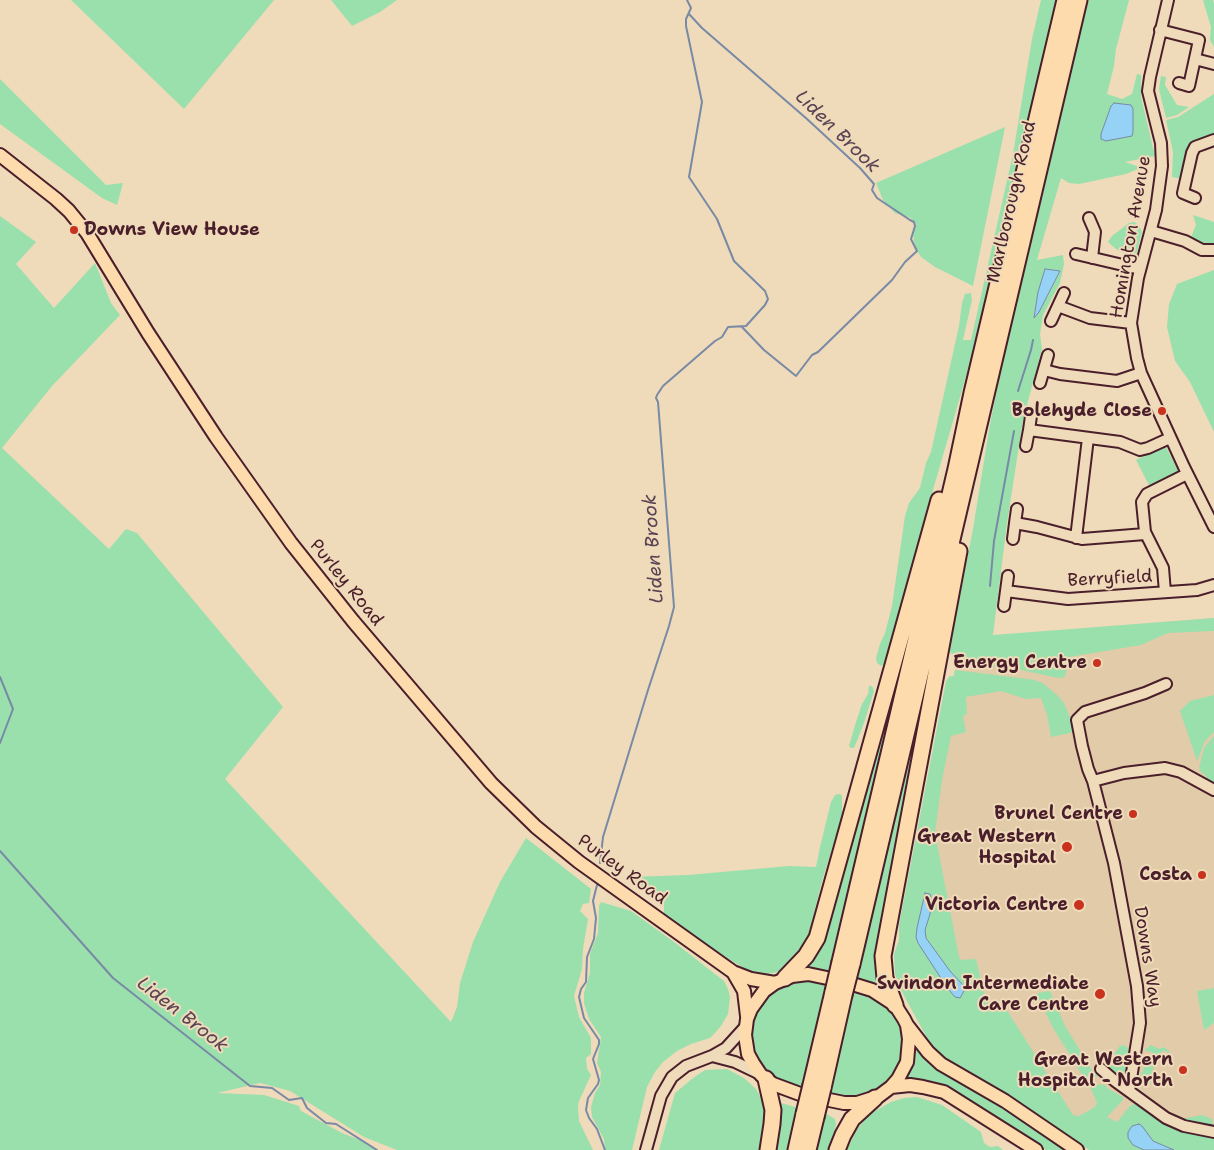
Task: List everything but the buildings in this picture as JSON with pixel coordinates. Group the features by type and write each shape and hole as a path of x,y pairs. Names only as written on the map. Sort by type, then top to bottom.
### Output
{"highway":[{"name":"Marlborough Road","path":"972,393 1065,0"},
{"name":"Marlborough Road","path":"982,414 1078,0"},
{"path":"796,1150 810,1116 846,963 972,393"},
{"path":"780,980 806,956 816,938 956,440 972,393"},
{"path":"846,963 982,414"},
{"path":"895,1005 885,978 883,956 938,665 982,414"},
{"path":"764,1077 773,1110 768,1150"},
{"path":"837,1150 852,1119 875,1098"},
{"path":"808,1150 810,1116"}],"main road":[{"name":"Purley Road","path":"0,155 56,199 69,211 87,233 148,333 201,414 291,542 353,621 491,783 536,827 579,862 733,972 751,979 780,980"},
{"name":"Purley Road","path":"733,972 744,991 746,1023"},
{"path":"907,1025 909,1044 904,1070 891,1087 875,1098 850,1103 828,1101 783,1090 764,1077 748,1054 746,1043 746,1023 751,1009 760,996 780,980 808,974 872,990 895,1005 907,1025 928,1052 941,1064 1005,1101 1077,1150"},
{"path":"891,1087 922,1086 944,1092 1036,1150"}],"street":[{"name":"Homington Avenue","path":"1168,0 1148,91 1163,159 1158,200 1140,268 1133,301 1131,323 1141,373 1187,474 1214,527"},
{"path":"1160,30 1199,40 1189,86 1179,83"},
{"path":"1195,59 1214,64"},
{"path":"1195,198 1183,193 1193,151 1196,147 1214,140"},
{"path":"1089,218 1095,232 1092,258"},
{"path":"1151,231 1185,241 1202,250 1214,250"},
{"path":"1076,254 1140,268"},
{"path":"1051,321 1064,293"},
{"path":"1058,306 1090,318 1131,323"},
{"path":"1040,383 1048,355"},
{"path":"1044,370 1060,374 1116,380 1141,373"},
{"path":"1026,446 1031,416"},
{"path":"1029,430 1120,442 1143,450 1170,438"},
{"path":"1076,538 1088,438"},
{"path":"1165,592 1163,568 1145,534 1142,504 1144,497 1187,474"},
{"path":"1013,539 1017,509"},
{"path":"1015,523 1037,526 1082,539 1145,534"},
{"path":"1004,606 1008,576"},
{"name":"Berryfield","path":"1006,591 1068,598 1203,589 1214,585"},
{"name":"Downs Way","path":"1129,1091 1138,1042 1139,1000 1118,880 1077,726 1078,717 1084,712 1145,693 1166,684"},
{"path":"1093,781 1124,773 1165,768 1181,772 1214,790"},
{"path":"646,1150 658,1102 668,1082 683,1067 712,1056 730,1044 746,1023"},
{"path":"712,1056 735,1062 764,1077"},
{"path":"1101,1069 1172,1122 1213,1131"}],"shaded area":[{"name":"Great Western Hospital","path":"1214,618 1214,1150 1092,1150 898,962 957,659 964,638"}],"green space":[{"path":"71,0 274,0 184,109"},
{"path":"331,0 397,0 380,12 352,26"},
{"path":"1041,0 1058,0 1010,204 976,342 885,663 881,666 877,663 876,658 892,606 905,516 909,503 920,488 926,463 931,452 959,326 962,303 965,294 971,293 972,300 963,340 971,340 1013,154 1032,39"},
{"path":"1089,0 1129,0 1107,94 1122,99 1132,94 1137,74 1141,75 1141,97 1155,156 1125,162 1137,166 1138,169 1126,174 1079,184 1069,183 1061,178 1037,260 1063,255 1064,264 1060,283 1043,315 1040,334 1042,349 1023,420 1007,523 993,635 1214,618 1214,631 1168,633 1141,645 1069,657 1065,677 1058,678 1017,669 966,664 960,662 949,651 973,529 1008,330 1081,21","holes":["1045,269 1060,272 1047,297 1034,315"]},
{"path":"1203,0 1213,0 1214,4 1214,47 1210,40 1211,27"},
{"path":"1161,76 1166,77 1165,85 1177,105 1189,107 1177,115 1166,118 1159,89"},
{"path":"0,79 106,185 123,183 117,205 102,198 0,124"},
{"path":"1214,94 1214,136 1208,136 1197,141 1182,179 1172,177 1173,152 1166,120 1178,117"},
{"path":"1005,127 973,286 935,267 921,257 914,241 913,234 916,224 911,218 895,213 883,200 876,183"},
{"path":"1193,215 1214,222 1214,243 1212,246 1201,245 1191,237 1196,225"},
{"path":"0,216 36,242 16,264 54,308 95,263 111,303 120,315 52,386 2,448 109,549 126,529 137,533 283,707 225,779 451,1022 457,1007 460,983 473,942 500,882 526,838 591,889 589,903 583,904 580,911 588,919 582,969 574,996 579,1017 591,1038 591,1054 586,1058 587,1069 591,1075 578,1106 579,1121 593,1150 397,1150 364,1137 290,1091 260,1083 217,1093 264,1095 299,1106 301,1111 342,1133 365,1142 377,1150 0,1150"},
{"path":"1134,222 1139,225 1142,232 1136,255 1127,255 1108,242 1112,236 1129,223"},
{"path":"1214,270 1214,432 1190,382 1175,361 1167,327 1169,304 1177,284"},
{"path":"1165,445 1179,473 1150,487 1136,460"},
{"path":"930,554 831,972 803,968"},
{"path":"944,599 876,958 880,986 856,979"},
{"path":"955,670 1035,680 1044,684 1064,703 1074,727 1070,733 1051,737 1047,715 1041,698 1026,699 1001,691 966,697 967,714 963,716 966,732 951,736 942,780 935,833 959,957 961,960 976,959 986,1001 992,1006 1003,1004 1073,1115 1079,1116 1095,1107 1097,1103 1089,1084 1106,1085 1107,1088 1123,1097 1123,1100 1107,1117 1117,1122 1129,1107 1134,1104 1140,1105 1181,1132 1214,1138 1214,1150 1089,1150 939,1054 926,1036 902,992 895,974 894,954 899,940 899,925 946,681 950,676 954,676"},
{"path":"869,686 872,686 874,691 857,741 854,748 851,748 849,746 862,704 868,694"},
{"path":"1214,695 1214,732 1205,741 1197,761 1180,711 1190,701"},
{"path":"1214,736 1214,787 1199,768 1204,748"},
{"path":"835,795 842,795 842,816 822,881 805,949 787,966 777,972 767,974 754,972 712,949 671,922 664,915 664,903 628,879 629,877 688,875 789,866 816,867 831,802"},
{"path":"601,902 631,911 674,942 724,981 730,997 728,1014 721,1026 710,1038 677,1051 663,1062 655,1072 647,1087 632,1150 605,1150 604,1139 592,1117 591,1107 595,1093 600,1085 601,1072 597,1063 601,1037 589,1019 584,1003 584,993 590,973 590,954 598,933 599,906"},
{"path":"799,978 827,983 825,995 828,996 809,1078 805,1078 802,1090 786,1086 768,1074 753,1049 750,1031 755,1010 772,990"},
{"path":"1214,988 1214,1023 1204,1030 1197,991"},
{"path":"854,989 866,992 890,1007 901,1026 904,1054 892,1078 878,1088 851,1097 829,1097 832,1087 828,1085 848,1001 851,1001"},
{"path":"1050,991 1065,1026 1093,1072 1098,1072 1100,1075 1086,1081 1053,1028 1037,995 1038,993"},
{"path":"1123,1045 1127,1047 1130,1053 1125,1081 1111,1074 1095,1052 1097,1049 1105,1054 1114,1054"},
{"path":"1150,1045 1160,1049 1164,1047 1170,1052 1168,1053 1164,1050 1157,1058 1153,1069 1152,1083 1139,1086 1137,1090 1136,1081 1144,1069 1143,1062 1149,1063 1152,1052 1145,1049"},
{"path":"917,1047 966,1082 1070,1150 1046,1150 943,1084 907,1078 914,1063"},
{"path":"727,1069 744,1078 756,1089 761,1098 765,1100 763,1150 659,1150 675,1093 705,1070"},
{"path":"917,1097 942,1105 981,1132 984,1143 990,1147 998,1146 1003,1150 847,1150 856,1131 868,1115 891,1102"},
{"path":"777,1102 799,1108 787,1150 775,1150"},
{"path":"825,1113 835,1119 836,1124 832,1142 833,1150 817,1150"},
{"path":"1202,1115 1212,1119 1213,1126 1182,1119"}],"water":[{"path":"1114,103 1131,105 1133,109 1133,132 1132,136 1106,141 1101,139 1101,134 1111,106"},
{"path":"1045,269 1060,271 1034,318 1038,292"},
{"path":"925,893 930,894 931,898 930,914 925,930 926,938 950,971 963,985 964,991 960,998 955,997 948,989 916,937"},
{"path":"1139,1124 1153,1141 1174,1150 1144,1150 1133,1145 1128,1138 1128,1132 1132,1126"}],"waterway":[{"name":"Liden Brook","path":"600,863 603,837 674,607 658,402 656,398 663,386 722,337 728,327 746,326 768,299 765,291 734,261 717,219 689,177 702,102 686,26 686,19 691,8 687,0"},
{"name":"Liden Brook","path":"689,14 702,28 807,119 860,168 874,184 872,190 877,198 914,222 915,226 911,239 917,251 905,262 892,280 818,352 812,355 796,376 764,350 742,327"},
{"path":"1018,391 1033,340"},
{"path":"990,586 994,541 1014,431"},
{"name":"Liden Brook","path":"0,677 13,709 0,743"},
{"name":"Liden Brook","path":"0,851 113,978 250,1086 272,1088 289,1100 302,1098 307,1108 326,1123 336,1124 377,1150"},
{"name":"Liden Brook","path":"597,885 593,901 596,918 594,939 587,957 586,982 581,989 579,997 584,1018 599,1040 593,1059 599,1080 588,1098 586,1110 597,1129 605,1150"}],"place":[{"name":"Downs View House","path":"74,230"},
{"name":"Bolehyde Close","path":"1162,411"},
{"name":"Energy Centre","path":"1097,663"},
{"name":"Brunel Centre","path":"1133,814"},
{"name":"Great Western Hospital","path":"1067,847"},
{"name":"Costa","path":"1202,875"},
{"name":"Victoria Centre","path":"1079,905"},
{"name":"Swindon Intermediate Care Centre","path":"1100,994"},
{"name":"Great Western Hospital - North","path":"1183,1070"}]}
